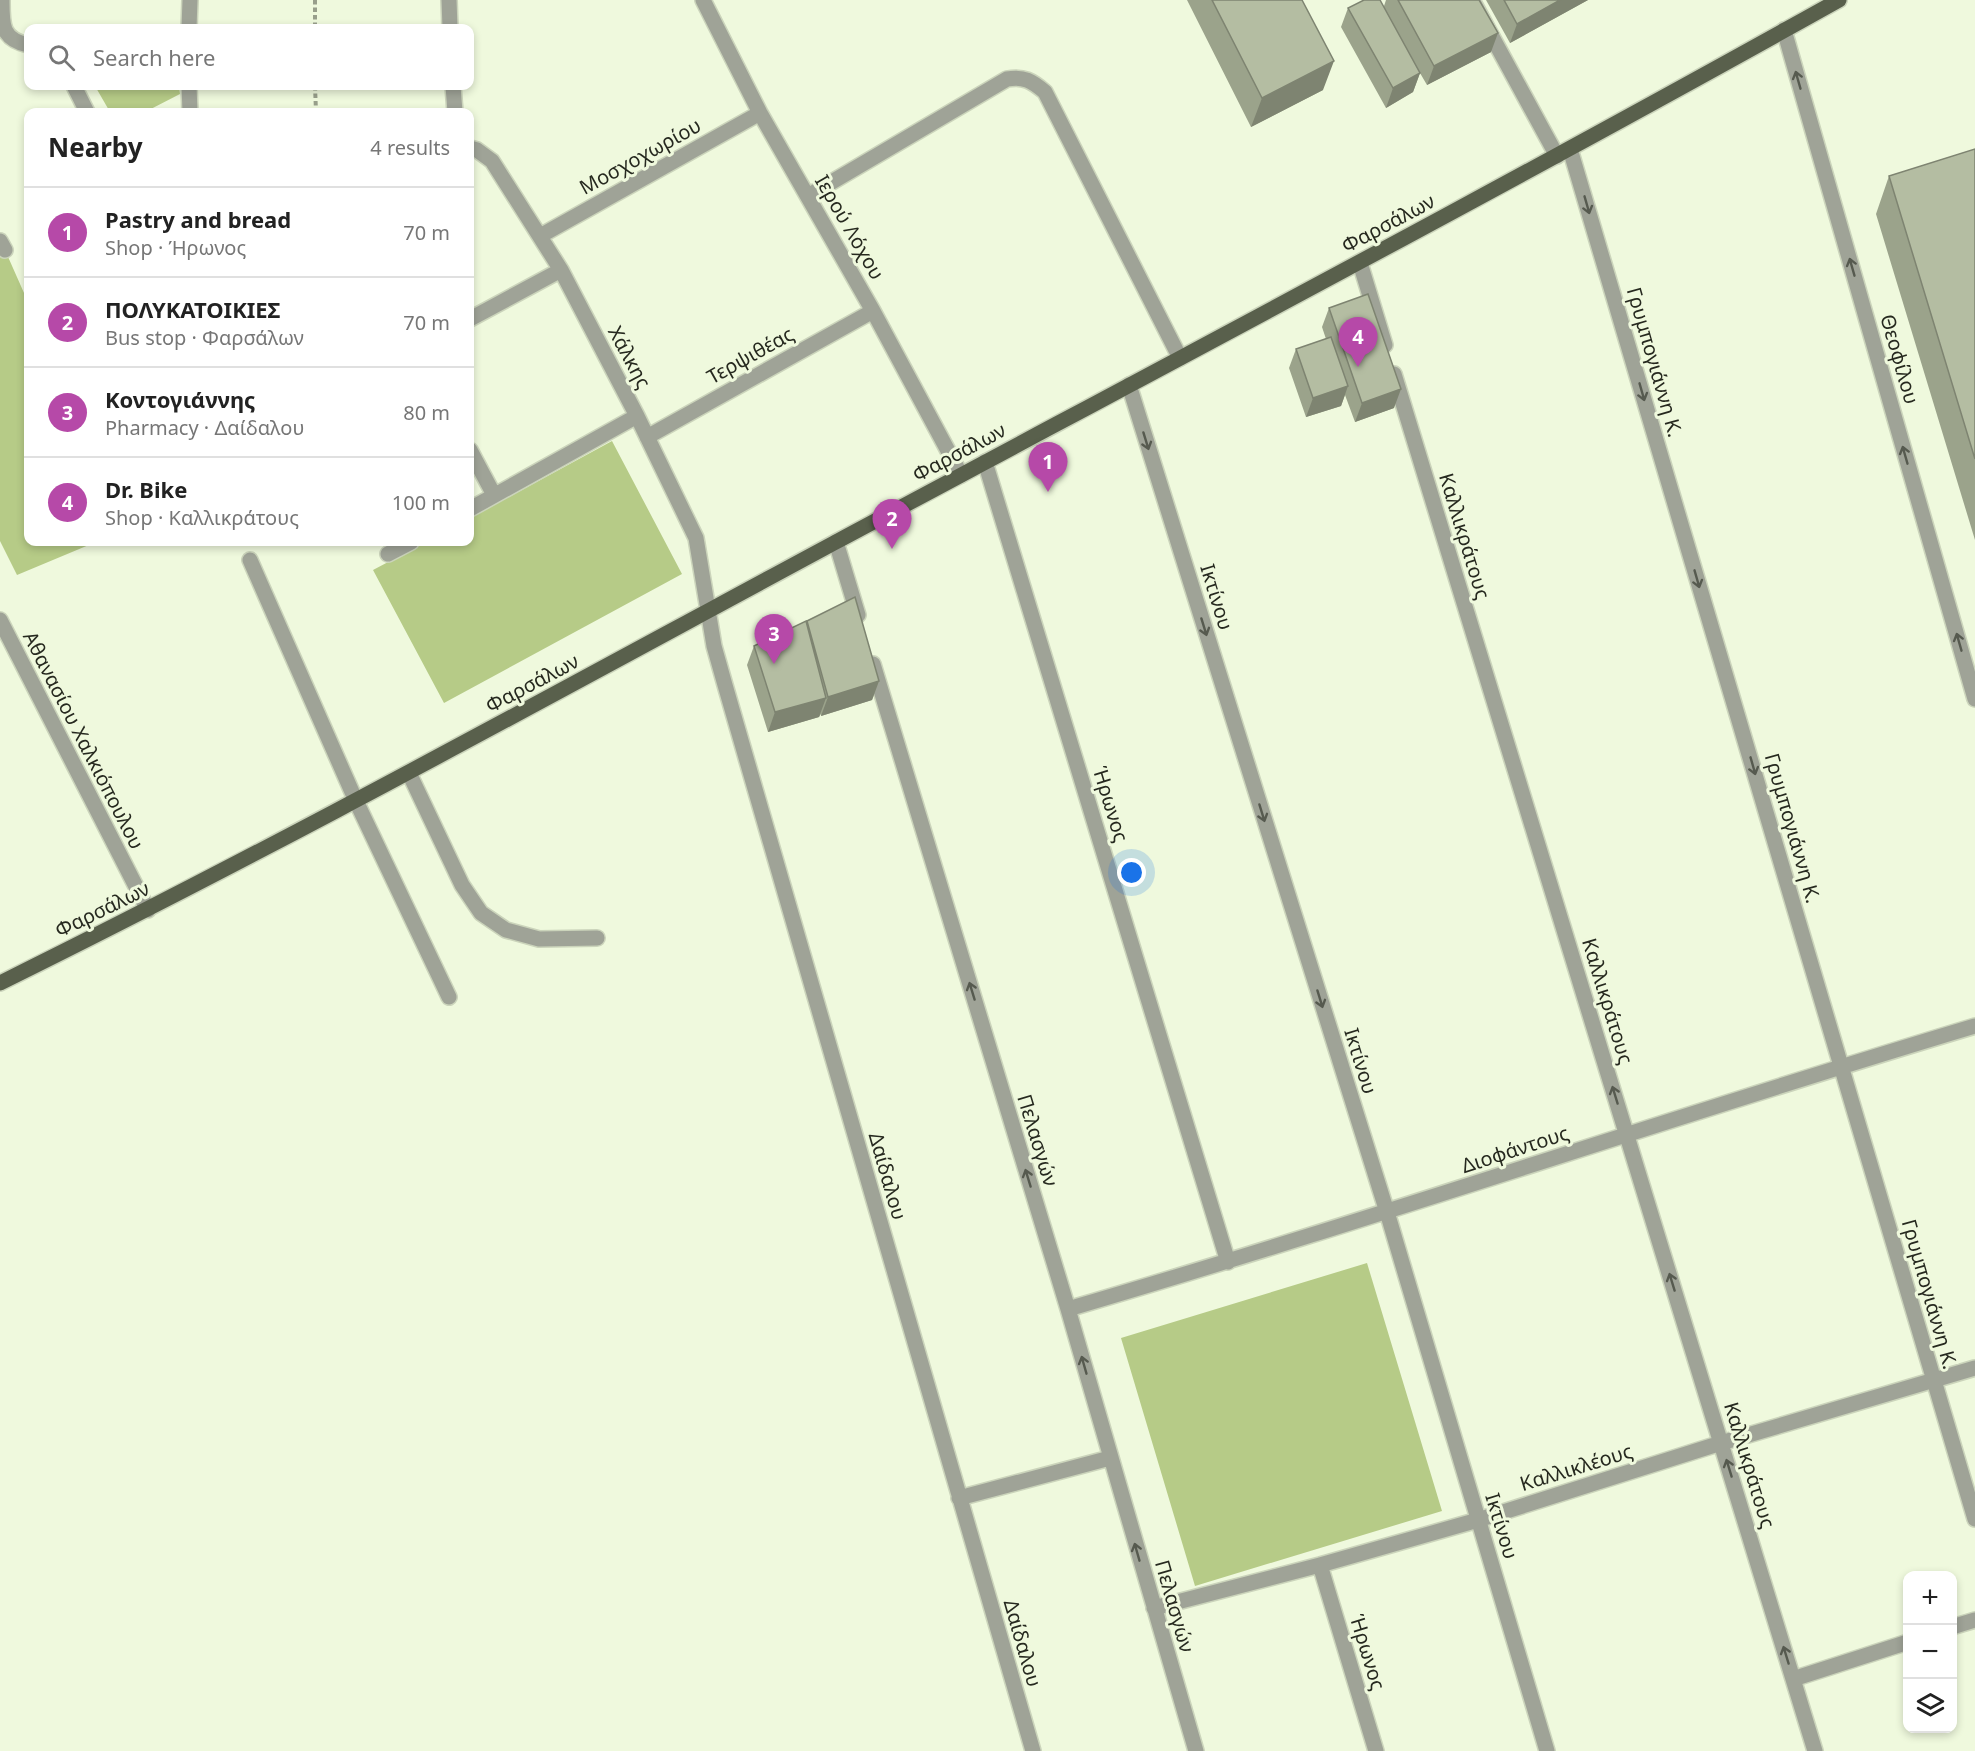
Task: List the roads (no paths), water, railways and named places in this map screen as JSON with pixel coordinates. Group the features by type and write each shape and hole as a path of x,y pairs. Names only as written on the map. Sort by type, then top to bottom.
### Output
{"main road":[{"name":"Φαρσάλων","path":"0,983 148,910 409,773 1564,153 1839,0"}],"street":[{"path":"2,0 2,20 5,32 13,40 24,44"},
{"path":"189,24 190,0"},
{"path":"449,0 450,24"},
{"name":"Ιερού Λόχου","path":"703,0 760,113 873,311 961,475"},
{"name":"Γρυμπογιάννη Κ.","path":"1472,0 1564,153 1841,1066 1975,1520"},
{"name":"Θεοφίλου","path":"1784,30 1975,699"},
{"path":"808,196 1006,80 1020,77 1032,82 1045,92 1180,358"},
{"path":"76,90 85,108"},
{"path":"189,90 190,108"},
{"path":"453,90 455,108"},
{"name":"Μοσχοχωρίου","path":"540,236 760,113"},
{"name":"Χάλκης","path":"474,149 492,161 561,270 637,416 696,538 707,611"},
{"name":"Καλλικράτους","path":"1360,263 1815,1751"},
{"path":"474,317 561,270"},
{"name":"Τερψιθέας","path":"647,437 873,311"},
{"name":"Ικτίνου","path":"1129,385 1387,1212 1547,1751"},
{"path":"474,507 637,416"},
{"path":"474,458 494,495"},
{"name":"Ήρωνος","path":"985,462 1228,1262"},
{"name":"Πελασγών","path":"836,542 1068,1309 1196,1751"},
{"path":"388,554 403,546"},
{"path":"250,560 356,801 449,997"},
{"name":"Δαίδαλου","path":"707,611 724,685 1033,1751"},
{"name":"Αθανασίου Χαλκιόπουλου","path":"0,620 148,910"},
{"path":"409,773 462,885 481,913 506,930 539,939 597,938"},
{"name":"Διοφάντους","path":"1068,1309 1228,1262 1841,1066 1975,1026"},
{"name":"Καλλικλέους","path":"1154,1608 1320,1565 1478,1520 1721,1443 1975,1368"},
{"path":"959,1498 1110,1458"},
{"name":"Ήρωνος","path":"1320,1565 1376,1751"},
{"path":"1957,1627 1975,1620"},
{"path":"1793,1679 1903,1644"}],"place":[{"name":"Dr. Bike","path":"1358,367"},
{"name":"Pastry and bread","path":"1048,492"},
{"name":"ΠΟΛΥΚΑΤΟΙΚΙΕΣ","path":"892,549"},
{"name":"Κοντογιάννης","path":"774,664"}]}
